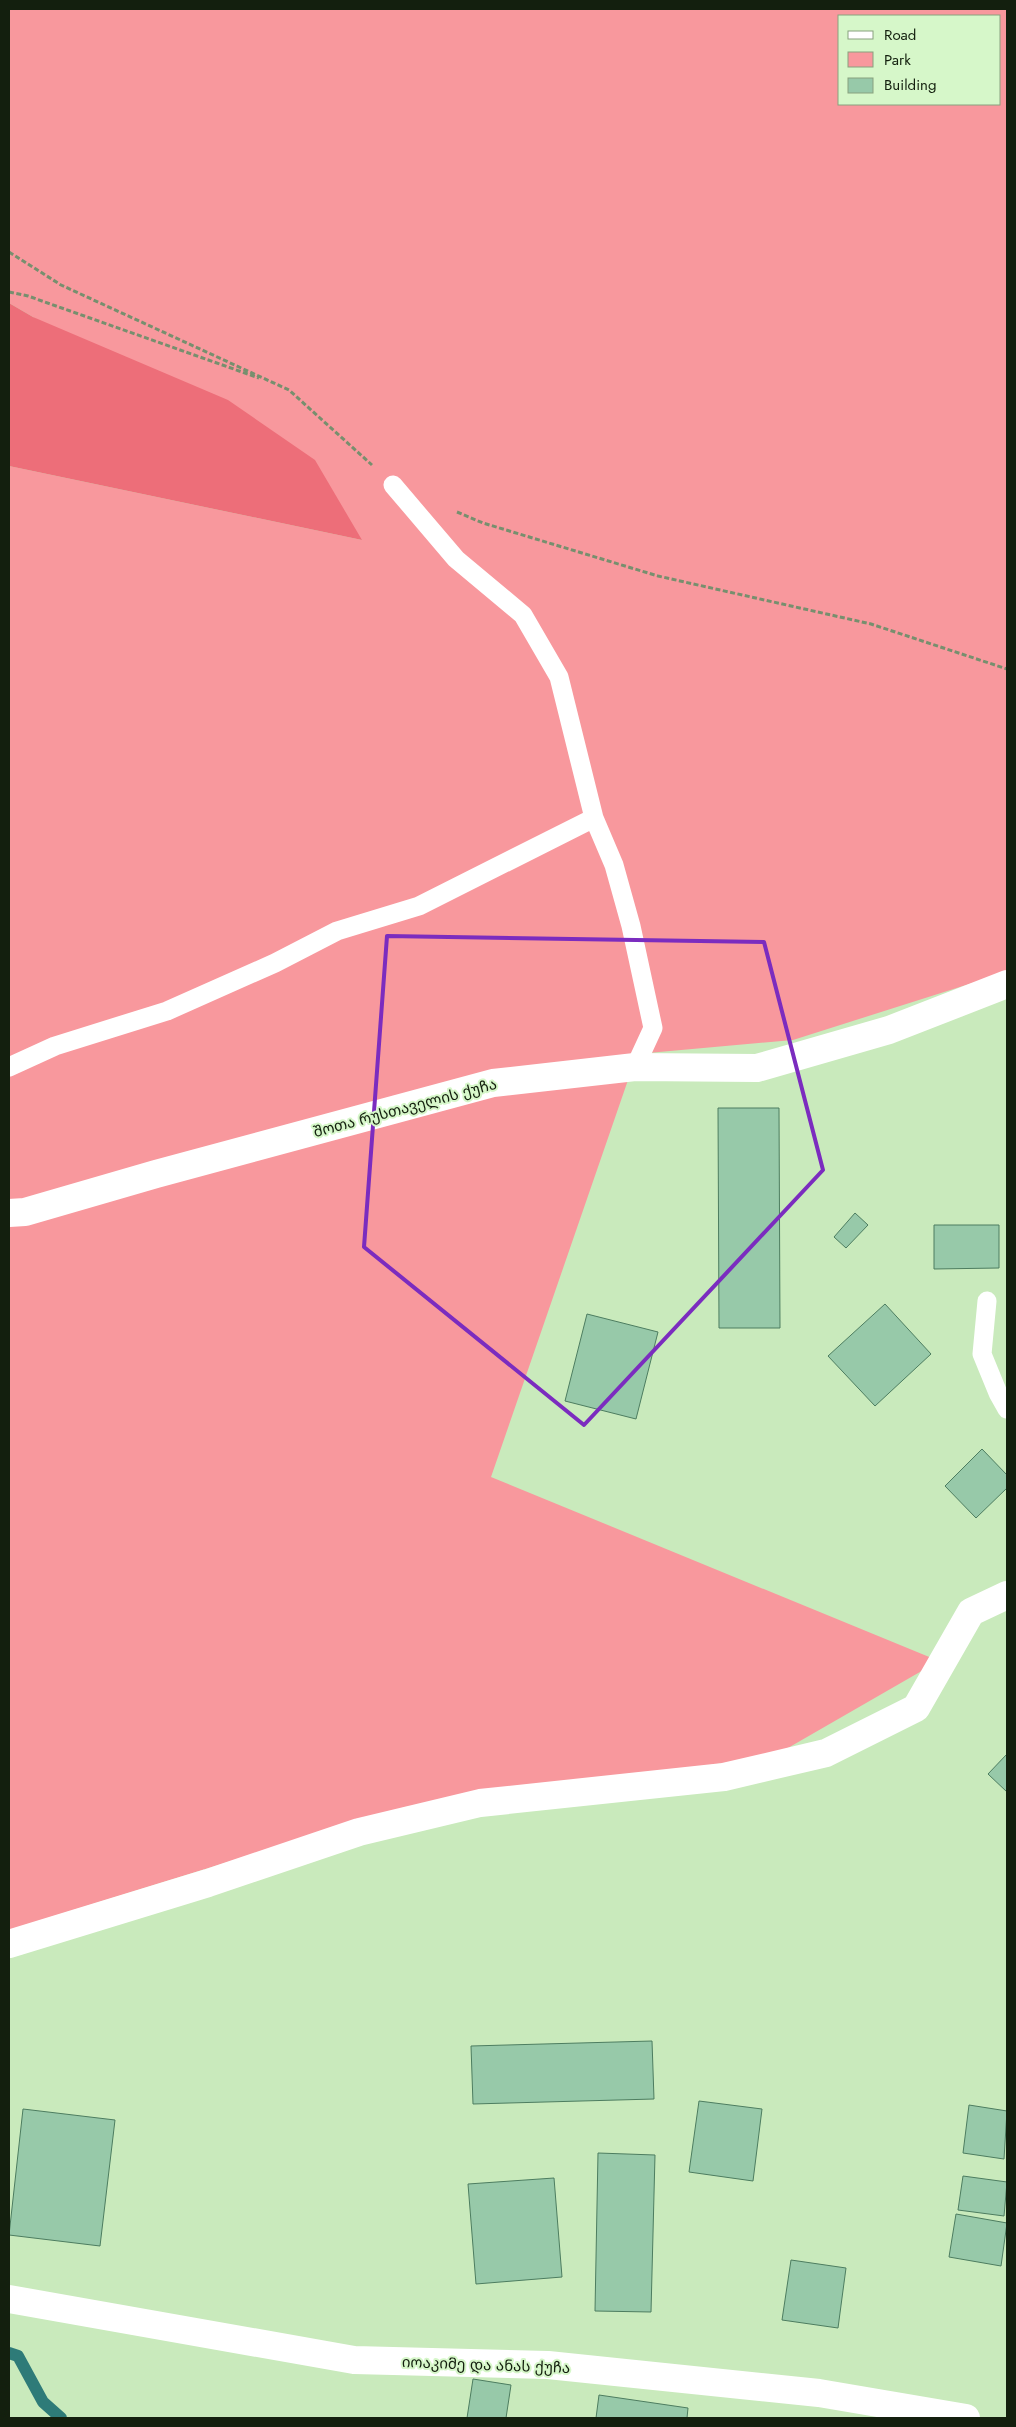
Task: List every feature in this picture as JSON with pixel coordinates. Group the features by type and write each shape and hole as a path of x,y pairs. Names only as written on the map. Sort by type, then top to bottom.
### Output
{"street":[{"name":"შოთა რუსთაველის ქუჩა","path":"9,1214 25,1212 156,1174 493,1083 635,1067 757,1068 889,1030 1007,984"},
{"path":"9,1944 208,1883 359,1832 480,1803 724,1777 826,1753 916,1708 972,1612 1007,1595"},
{"name":"იოაკიმე და ანას ქუჩა","path":"9,2299 354,2360 548,2366 819,2393 966,2418"}],"lane":[{"path":"394,485 456,559 522,615 559,677 594,818 614,865 631,926 652,1028 635,1067"},
{"path":"9,1067 55,1046 166,1011 275,963 337,932 419,906 594,818"},
{"path":"987,1301 982,1354 998,1393 1007,1409"}],"path":[{"path":"9,252 61,285 289,390 394,485"},
{"path":"9,292 28,296 280,386"},
{"path":"448,508 484,523 658,576 871,624 1007,669"}],"highlighted area":[{"path":"387,936 764,942 823,1170 584,1425 364,1247"}],"green space":[{"path":"9,9 1007,9 1007,972 793,1040 637,1054 491,1477 939,1661 774,1756 405,1807 9,1930 9,466 362,540 33,317 9,303"}],"shaded area":[{"path":"9,303 33,317 228,400 315,460 362,540 9,466"}],"building":[{"path":"718,1108 779,1108 780,1328 719,1328"},
{"path":"855,1213 868,1225 846,1248 834,1237"},
{"path":"934,1225 999,1225 999,1268 934,1269"},
{"path":"885,1304 931,1354 875,1406 828,1356"},
{"path":"587,1314 658,1332 636,1419 565,1401"},
{"path":"982,1449 1007,1475 1007,1488 976,1518 945,1486"},
{"path":"1007,1754 1007,1792 988,1774"},
{"path":"652,2041 654,2099 473,2104 471,2046"},
{"path":"699,2101 762,2109 753,2181 689,2172"},
{"path":"969,2105 1007,2111 1004,2159 963,2153"},
{"path":"23,2109 115,2120 100,2246 9,2235"},
{"path":"598,2153 655,2155 651,2312 595,2311"},
{"path":"963,2176 1007,2182 1004,2216 958,2210"},
{"path":"554,2178 562,2277 476,2284 468,2184"},
{"path":"956,2214 1007,2223 1001,2266 949,2257"},
{"path":"791,2260 846,2268 838,2328 782,2320"},
{"path":"473,2379 511,2385 506,2418 467,2418"},
{"path":"599,2395 688,2408 687,2418 596,2418"}],"waterway":[{"path":"9,2353 18,2356 43,2402 61,2418"}]}
